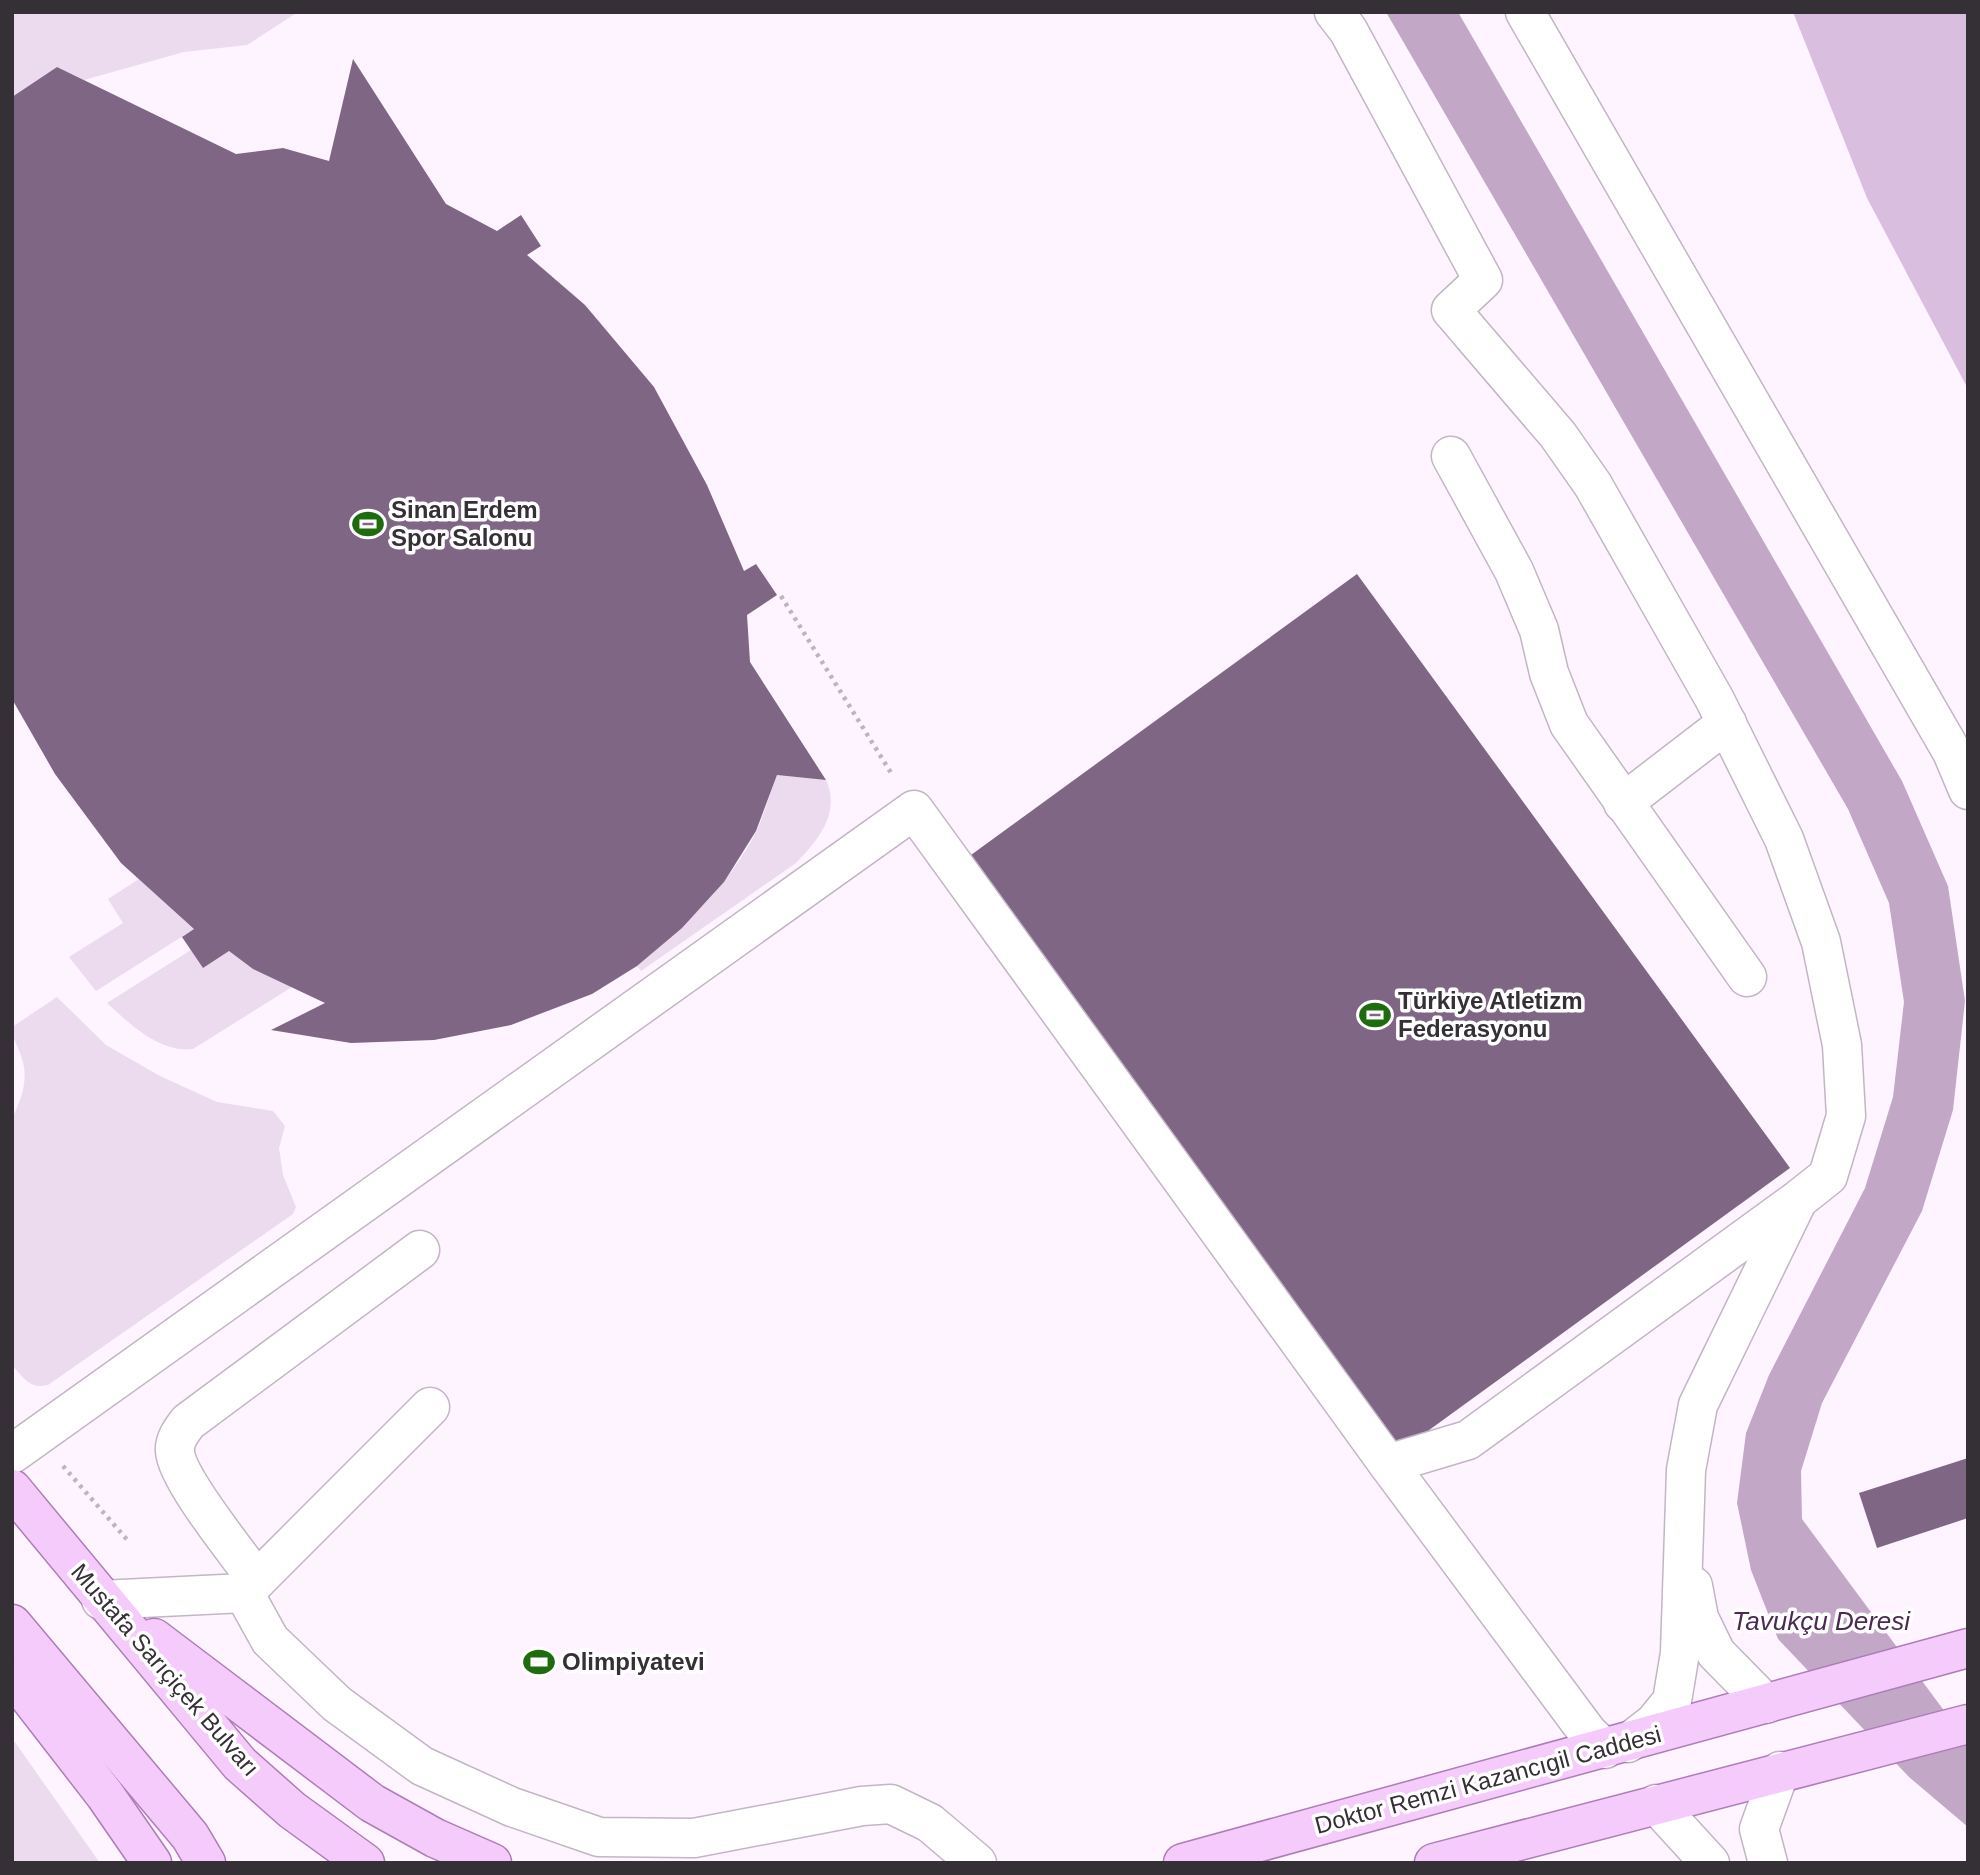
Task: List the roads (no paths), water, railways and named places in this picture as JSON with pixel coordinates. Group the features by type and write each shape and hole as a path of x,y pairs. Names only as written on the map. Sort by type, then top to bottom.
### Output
{"main road":[{"name":"Mustafa Sarıçiçek Bulvarı","path":"12,1489 101,1600 240,1764 292,1810 365,1863"},
{"path":"101,1600 372,1803 435,1838 492,1863"},
{"path":"12,1624 190,1836 206,1863"},
{"name":"Doktor Remzi Kazancıgil Caddesi","path":"1183,1863 1961,1650"},
{"path":"12,1675 106,1795 152,1863"},
{"path":"1434,1863 1968,1724"}],"street":[{"path":"1334,12 1348,30 1483,279 1451,310 1558,435 1593,485 1727,723 1784,839 1821,942 1842,1045 1846,1116 1828,1175 1799,1199 1468,1440 1388,1464"},
{"path":"1525,12 1952,752 1968,790"},
{"path":"1451,456 1514,571 1539,630 1549,673 1569,724 1747,977"},
{"path":"1623,803 1727,723"},
{"path":"12,1454 914,810 1388,1464 1588,1733 1617,1746 1654,1723 1672,1701 1680,1653 1686,1470 1698,1405 1799,1199"},
{"path":"420,1250 188,1422 178,1436 175,1451 181,1474 251,1587 270,1640 337,1704 422,1766 512,1807 599,1837 694,1838 862,1806 891,1804 930,1824 977,1863"},
{"path":"101,1600 251,1587 430,1408"},
{"path":"1685,1557 1699,1618 1716,1653 1779,1700"},
{"path":"1768,1863 1759,1829 1798,1767"},
{"path":"1656,1804 1710,1863"}],"water":[{"name":"Tavukçu Deresi","path":"1386,12 1458,12 1902,781 1948,886 1965,1001 1953,1110 1922,1211 1822,1403 1801,1471 1802,1519 1968,1743 1968,1827 1909,1777 1778,1639 1751,1570 1737,1503 1746,1433 1769,1375 1865,1188 1893,1097 1904,1002 1889,903 1848,809"}],"place":[{"name":"Sinan Erdem Spor Salonu","path":"368,524"},
{"name":"Türkiye Atletizm Federasyonu","path":"1375,1015"},
{"name":"Olimpiyatevi","path":"539,1662"}]}
